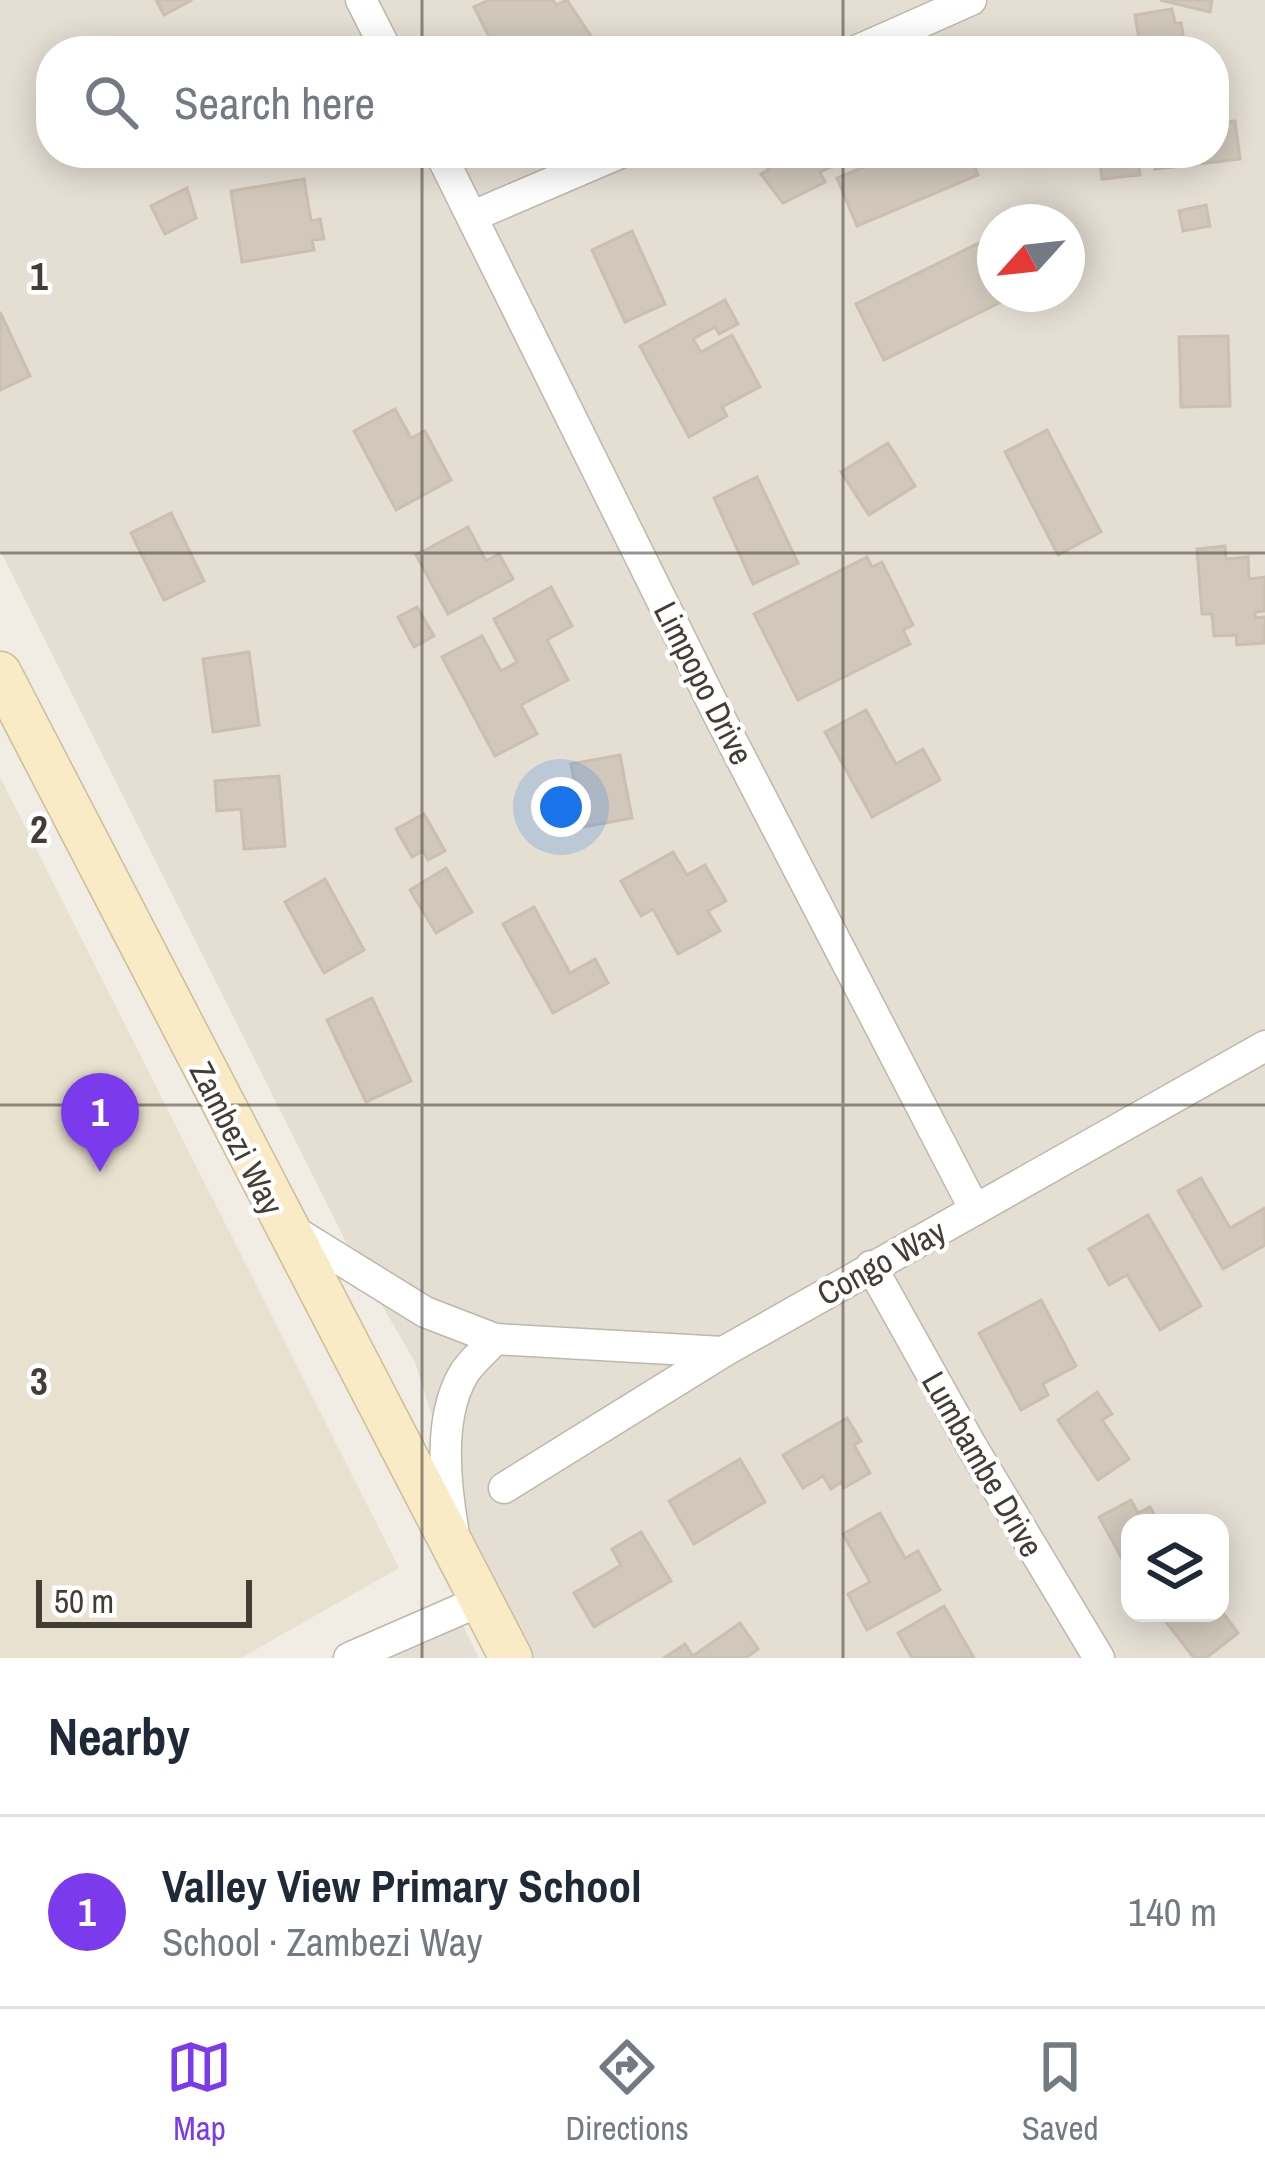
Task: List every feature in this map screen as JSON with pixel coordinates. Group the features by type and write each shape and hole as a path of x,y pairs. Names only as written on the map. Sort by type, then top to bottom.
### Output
{"main road":[{"name":"Zambezi Way","path":"0,673 280,1223 511,1658"}],"street":[{"path":"361,0 379,36"},
{"path":"890,36 971,0"},
{"name":"Limpopo Drive","path":"448,168 718,714 975,1210"},
{"path":"473,216 585,168"},
{"name":"Congo Way","path":"504,1488 722,1352 1265,1046"},
{"path":"280,1223 425,1312 495,1340 722,1352"},
{"name":"Lumbambe Drive","path":"872,1266 982,1465 1100,1658"},
{"path":"350,1658 469,1583 446,1464 451,1408 463,1374 495,1340"}],"shaded area":[{"path":"0,0 1265,0 1265,1658 508,1658 415,1362 351,1252 0,550"},
{"path":"0,777 399,1568 241,1658 0,1658"},
{"path":"460,1619 479,1658 381,1658"}],"building":[{"path":"156,0 192,0 164,15"},
{"path":"489,0 553,0 556,5 567,0 591,36 488,36 474,7"},
{"path":"1160,0 1212,0 1210,12"},
{"path":"1172,9 1183,36 1138,36 1135,15"},
{"path":"1235,121 1240,159 1229,160 1229,122"},
{"path":"829,168 820,172 825,182 783,203 761,174"},
{"path":"861,168 975,168 978,175 857,226 837,178"},
{"path":"1101,168 1139,168 1140,175 1102,179"},
{"path":"304,179 311,221 320,219 324,239 312,240 314,250 242,262 231,191"},
{"path":"187,188 196,218 165,234 151,206"},
{"path":"1206,205 1210,226 1183,231 1179,211"},
{"path":"632,231 665,304 625,322 592,250"},
{"path":"977,244 977,312 981,312 884,360 856,304"},
{"path":"725,300 738,324 719,334 715,327 693,339 701,352 732,335 760,387 722,407 727,416 689,437 640,346"},
{"path":"0,312 30,376 0,390"},
{"path":"1228,336 1230,406 1181,407 1179,337"},
{"path":"395,409 411,438 425,431 451,480 396,510 354,431"},
{"path":"1047,430 1101,532 1058,555 1005,452"},
{"path":"888,443 915,486 869,515 841,472"},
{"path":"757,477 798,563 753,584 714,498"},
{"path":"171,513 204,581 164,600 131,533"},
{"path":"468,527 486,561 499,554 513,579 448,614 416,555"},
{"path":"1225,546 1226,559 1248,557 1249,579 1265,577 1265,611 1255,612 1255,618 1265,617 1265,643 1237,645 1236,635 1214,636 1212,614 1202,614 1197,549"},
{"path":"867,557 872,567 882,562 913,625 903,630 910,644 798,700 754,614"},
{"path":"551,587 572,626 547,640 568,680 521,705 537,734 495,756 442,657 482,636 501,671 517,662 494,619"},
{"path":"417,607 434,636 414,647 398,617"},
{"path":"249,652 259,725 213,732 203,659"},
{"path":"866,710 896,764 923,749 940,780 872,817 825,732"},
{"path":"620,755 632,818 583,827 571,764"},
{"path":"279,776 285,846 244,849 241,809 217,811 215,781"},
{"path":"424,814 445,851 428,860 423,851 412,857 396,829"},
{"path":"673,852 687,875 705,865 726,901 708,911 720,931 678,954 653,909 641,916 621,881"},
{"path":"446,868 472,912 436,933 410,890"},
{"path":"325,879 364,950 324,973 285,902"},
{"path":"534,907 570,973 595,959 608,983 553,1013 503,924"},
{"path":"372,998 411,1081 366,1102 327,1020"},
{"path":"1201,1178 1230,1228 1265,1208 1265,1245 1223,1269 1178,1191"},
{"path":"1148,1215 1201,1306 1160,1330 1127,1275 1109,1285 1089,1249"},
{"path":"1041,1300 1076,1366 1043,1384 1048,1395 1021,1410 979,1333"},
{"path":"1097,1392 1112,1414 1102,1420 1129,1459 1098,1480 1058,1420"},
{"path":"847,1418 861,1441 854,1445 870,1473 844,1488 841,1482 831,1489 823,1476 803,1488 783,1455"},
{"path":"740,1459 765,1502 694,1544 669,1501"},
{"path":"1131,1500 1138,1513 1150,1507 1154,1514 1121,1514 1121,1557 1099,1517"},
{"path":"880,1513 905,1558 918,1551 940,1590 867,1630 848,1594 870,1582 843,1534"},
{"path":"641,1532 671,1581 594,1627 574,1593 621,1565 612,1549"},
{"path":"944,1606 974,1658 912,1658 898,1633"},
{"path":"1229,1621 1238,1633 1206,1658 1194,1658 1166,1622"},
{"path":"740,1623 758,1649 746,1658 664,1658 685,1644 693,1656"}],"place":[{"name":"Valley View Primary School","path":"100,1172"}]}
